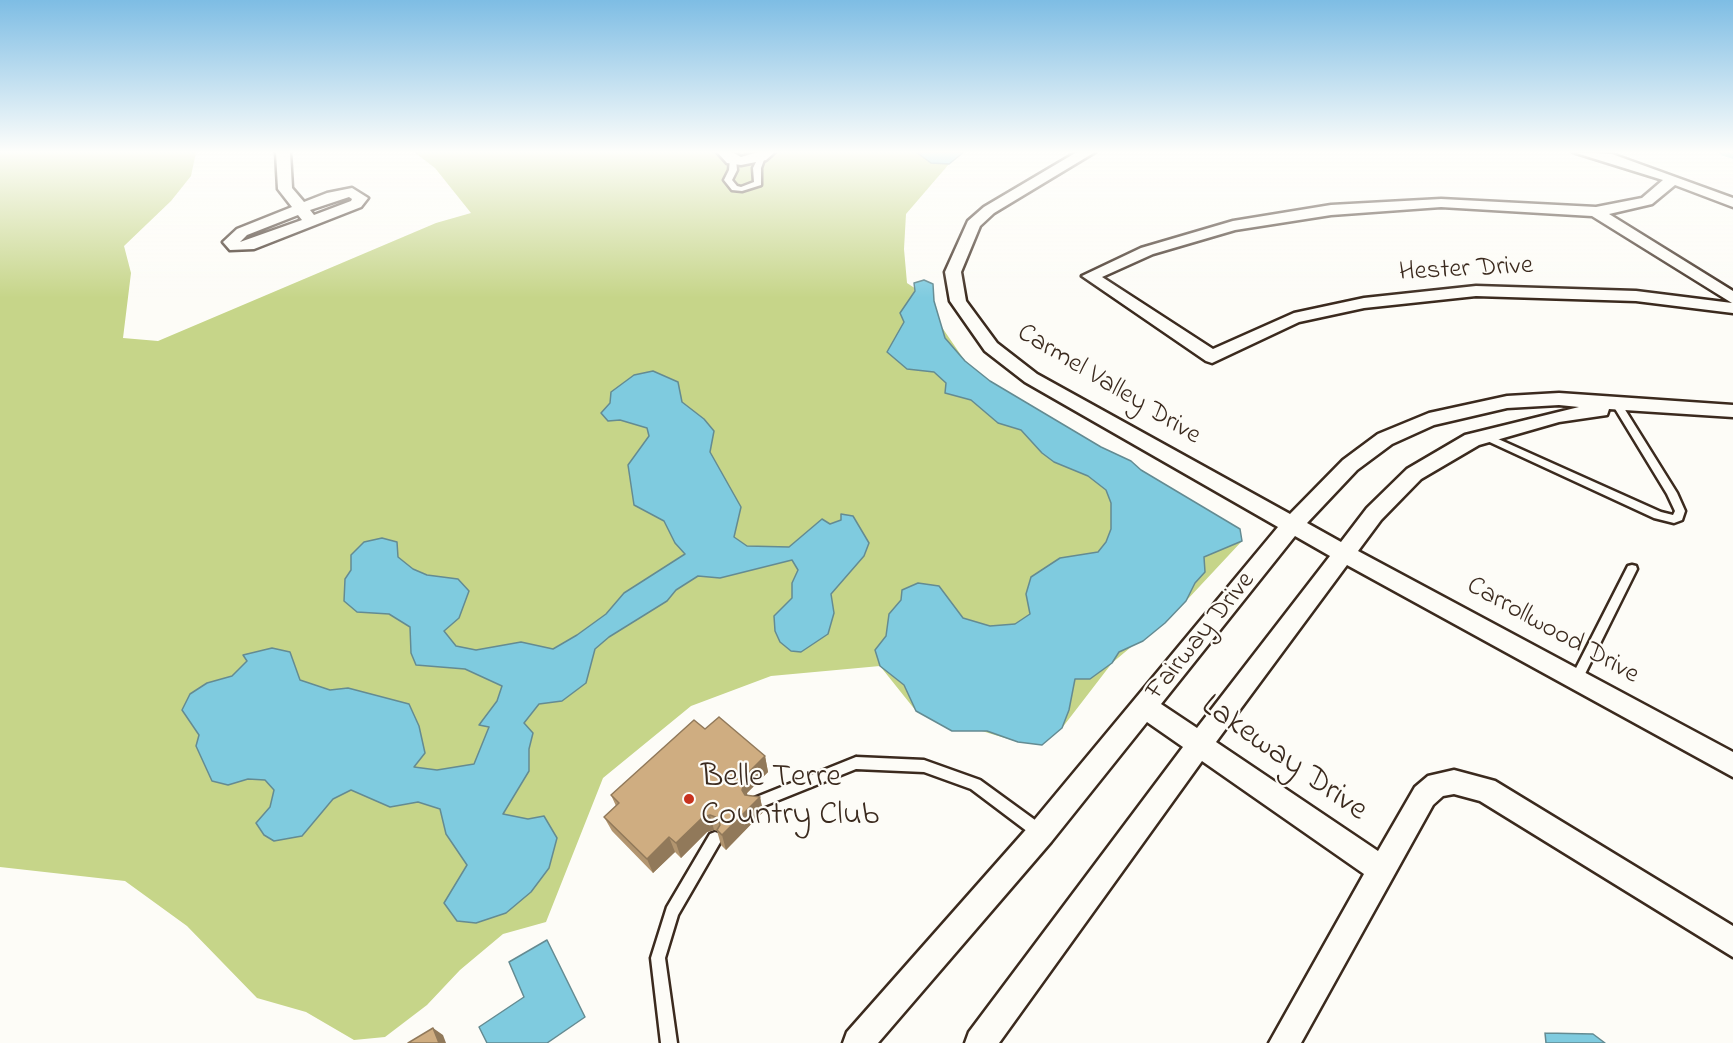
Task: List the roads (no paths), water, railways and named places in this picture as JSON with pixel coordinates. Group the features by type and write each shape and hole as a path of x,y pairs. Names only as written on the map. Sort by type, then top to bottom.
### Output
{"street":[{"path":"294,201 312,221"},
{"path":"323,201 242,232 231,242 236,247 248,246 356,204 359,201"},
{"name":"Carmel Valley Drive","path":"1004,201 973,224 954,272 958,301 978,334 1008,363 1024,373 1343,552"},
{"path":"1596,212 1647,201"},
{"name":"Hester Drive","path":"1596,212 1442,203 1331,210 1233,226 1147,251 1090,276 1212,357 1294,318 1364,303 1476,291 1636,296 1733,308"},
{"path":"1596,212 1733,297"},
{"name":"Fairway Drive","path":"858,1043 1041,833 1292,525 1350,465 1385,439 1429,420 1507,402 1559,399 1733,411"},
{"name":"Fairway Drive","path":"981,1043 1343,552 1374,514 1414,474 1472,440 1484,436 1559,416 1625,404"},
{"name":"Carrollwood Drive","path":"1343,552 1733,765"},
{"name":"Lakeway Drive","path":"1145,707 1382,870"},
{"path":"1284,1043 1424,796 1437,785 1454,782 1486,790 1733,942"}],"lane":[{"path":"1484,436 1658,515 1678,518 1680,510 1625,404"},
{"path":"1576,680 1632,569"},
{"path":"754,804 856,763 924,766 975,784 1041,833"},
{"path":"669,1043 658,958 672,912 715,839"}],"water":[{"path":"924,280 933,284 934,301 945,338 965,361 990,381 1101,447 1131,461 1141,470 1240,529 1242,541 1204,557 1205,572 1195,583 1186,601 1165,623 1143,641 1119,652 1112,663 1090,679 1075,679 1069,710 1062,728 1042,745 1018,742 987,731 952,731 916,711 904,685 880,666 875,650 886,636 889,614 901,600 902,590 918,583 939,586 963,618 990,626 1015,624 1030,614 1026,594 1031,577 1060,558 1098,552 1106,542 1111,529 1111,503 1106,490 1088,476 1054,462 1042,453 1021,430 998,423 971,400 945,393 946,383 934,372 907,369 887,352 904,322 900,313 915,291 914,283"},
{"path":"653,371 678,382 682,402 704,419 714,431 710,452 741,507 734,537 747,546 789,547 822,519 830,524 841,520 841,514 853,516 869,543 864,556 831,594 834,613 828,634 801,652 791,651 780,642 775,631 774,616 792,598 792,583 798,570 792,560 720,578 698,576 676,590 667,601 609,637 595,649 586,683 562,701 539,704 524,723 533,733 529,749 529,771 503,814 528,819 544,816 557,838 549,868 531,892 506,913 476,923 457,921 444,903 467,865 446,834 440,809 418,802 390,807 351,790 333,799 302,836 274,841 264,835 256,823 270,807 274,790 265,780 248,779 228,785 212,781 196,746 199,735 182,710 190,694 207,683 232,676 247,661 243,655 272,648 290,652 300,680 330,690 348,688 409,704 419,726 425,753 414,767 437,770 474,764 489,727 479,725 497,701 502,686 465,669 416,665 411,653 410,627 389,614 357,612 344,601 345,579 351,570 351,555 364,542 382,538 397,542 398,557 413,569 427,575 458,579 469,591 459,618 444,631 456,646 476,650 521,642 553,649 577,635 606,614 624,593 685,554 675,543 664,521 634,505 628,465 649,436 647,428 620,420 608,421 601,413 610,403 611,392 634,375"},
{"path":"547,940 585,1017 547,1043 487,1043 479,1027 524,997 509,962"},
{"path":"1545,1033 1593,1034 1605,1043 1546,1043"}],"place":[{"name":"Belle Terre Country Club","path":"689,799"}]}
